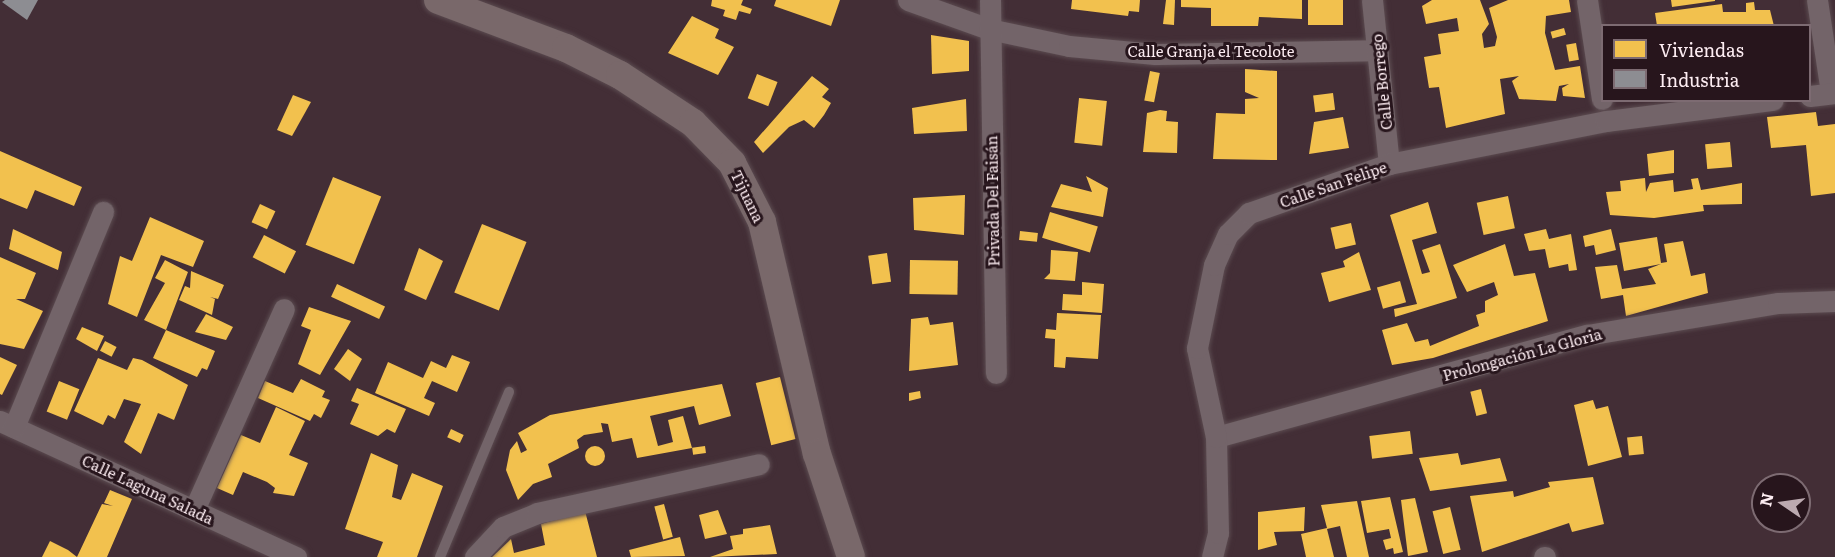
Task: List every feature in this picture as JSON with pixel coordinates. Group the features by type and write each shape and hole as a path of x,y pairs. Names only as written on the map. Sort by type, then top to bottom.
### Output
{"street":[{"name":"Tijuana","path":"438,0 566,48 620,75 684,116 732,163 762,222 817,454 851,557"},
{"name":"Calle Granja el Tecolote","path":"908,0 989,29 1069,46 1155,54 1378,50"},
{"name":"Privada Del Faisán","path":"990,0 996,373"},
{"name":"Calle Borrego","path":"1372,0 1389,164"},
{"path":"1587,0 1601,88"},
{"path":"1811,96 1833,93 1817,0"},
{"name":"Calle San Felipe","path":"1212,557 1218,533 1216,437 1197,348 1214,265 1228,234 1249,213 1389,164 1604,107 1725,102"},
{"path":"7,424 103,212"},
{"name":"Prolongación La Gloria","path":"1216,437 1587,335 1778,303 1835,301"},
{"path":"194,510 284,309"},
{"name":"Calle Laguna Salada","path":"7,424 296,557"},
{"path":"475,557 503,527 537,513 759,464"}],"lane":[{"path":"440,557 509,392"}],"building: Viviendas":[{"path":"712,0 743,0 741,5 752,9 750,14 739,11 736,20 723,16 725,10 711,6"},
{"path":"776,0 840,0 831,26 774,6"},
{"path":"1072,0 1140,0 1139,12 1129,11 1128,16 1071,9"},
{"path":"1166,0 1175,0 1174,25 1163,24"},
{"path":"1181,0 1302,0 1302,19 1259,17 1258,26 1211,26 1211,8 1181,7"},
{"path":"1308,0 1343,0 1343,25 1308,25"},
{"path":"1432,0 1480,0 1489,24 1482,34 1484,48 1495,46 1497,37 1489,8 1508,0 1569,0 1571,12 1546,16 1545,33 1555,70 1580,66 1585,98 1563,96 1562,88 1569,84 1559,86 1556,101 1519,99 1512,81 1519,76 1500,79 1505,114 1446,128 1439,87 1429,88 1424,57 1441,54 1438,34 1459,31 1457,18 1426,24 1422,6"},
{"path":"1671,0 1715,0 1715,1 1672,7"},
{"path":"1754,2 1755,10 1770,10 1774,24 1657,24 1655,13 1722,4 1723,12 1746,12 1746,3"},
{"path":"692,16 719,29 715,38 734,47 718,75 668,53"},
{"path":"1564,28 1566,35 1552,39 1551,32"},
{"path":"931,35 969,41 969,71 932,74"},
{"path":"1576,43 1579,60 1569,61 1566,45"},
{"path":"1245,69 1277,71 1277,160 1213,159 1216,113 1245,114 1245,99 1259,98 1245,92"},
{"path":"1150,71 1160,73 1154,102 1144,100"},
{"path":"757,74 778,82 768,106 748,98"},
{"path":"812,76 829,89 822,97 831,103 824,115 814,128 804,120 789,127 763,153 754,142"},
{"path":"1333,93 1335,110 1315,112 1313,95"},
{"path":"293,95 311,102 292,136 277,130"},
{"path":"1079,98 1107,101 1102,146 1074,143"},
{"path":"966,99 967,131 914,134 912,108"},
{"path":"1167,111 1166,121 1178,122 1177,153 1143,152 1147,113"},
{"path":"1816,112 1818,126 1835,124 1835,193 1811,196 1806,145 1771,148 1767,117"},
{"path":"1343,117 1349,148 1309,154 1314,122"},
{"path":"1730,142 1732,167 1707,169 1705,144"},
{"path":"1674,150 1674,173 1649,176 1647,154"},
{"path":"0,151 82,187 74,206 35,190 27,209 0,198"},
{"path":"1086,176 1108,188 1103,217 1051,207 1061,184 1092,192"},
{"path":"333,177 381,196 354,264 306,245"},
{"path":"1645,178 1646,192 1650,183 1673,180 1674,192 1693,189 1691,179 1698,178 1701,190 1742,183 1742,204 1703,205 1704,211 1654,218 1610,215 1606,192 1621,191 1620,181"},
{"path":"965,195 964,235 914,230 913,198"},
{"path":"1508,196 1515,228 1484,235 1477,203"},
{"path":"1428,202 1437,233 1412,240 1422,274 1430,272 1422,250 1440,244 1457,298 1395,317 1394,309 1417,304 1390,215"},
{"path":"260,204 275,211 267,229 252,222"},
{"path":"1050,212 1098,227 1090,252 1042,238"},
{"path":"150,217 204,241 193,267 161,255 137,317 108,304 120,256 132,261"},
{"path":"1351,223 1356,244 1335,249 1331,228"},
{"path":"482,224 527,242 499,311 454,293"},
{"path":"13,229 62,252 58,270 9,249"},
{"path":"1546,229 1549,239 1571,234 1577,270 1569,271 1568,264 1549,268 1545,249 1529,251 1524,234"},
{"path":"1611,229 1616,250 1596,255 1594,245 1585,247 1583,236"},
{"path":"1020,231 1038,233 1037,242 1019,240"},
{"path":"264,235 296,251 285,274 253,257"},
{"path":"1657,237 1661,263 1667,262 1664,244 1683,241 1691,276 1705,273 1708,293 1626,316 1623,295 1601,299 1595,267 1617,265 1622,289 1656,284 1648,269 1661,264 1624,271 1619,243"},
{"path":"1505,244 1514,276 1535,273 1548,321 1433,358 1392,365 1382,330 1407,323 1415,342 1428,339 1430,346 1479,326 1476,315 1485,312 1485,301 1498,295 1494,282 1467,292 1453,265"},
{"path":"419,248 443,261 426,300 404,290"},
{"path":"1051,250 1078,252 1075,281 1044,279 1050,273"},
{"path":"1359,252 1371,290 1329,302 1321,273 1345,267 1343,261"},
{"path":"887,253 891,282 872,284 868,256"},
{"path":"0,257 36,273 25,299 16,299 43,311 24,349 0,344"},
{"path":"165,260 188,272 166,330 144,320 165,283 155,278"},
{"path":"910,260 958,261 957,295 909,294"},
{"path":"191,271 224,285 218,299 210,297 215,299 212,315 179,300 185,286 190,288"},
{"path":"1400,281 1406,302 1383,309 1377,288"},
{"path":"1082,282 1104,284 1102,313 1062,310 1063,294 1082,295"},
{"path":"337,284 385,306 379,319 331,297"},
{"path":"309,307 351,321 320,375 298,364 311,330 301,326"},
{"path":"1057,313 1101,315 1098,359 1066,357 1065,368 1054,367 1055,339 1045,338 1046,329 1056,330"},
{"path":"206,314 233,327 226,340 195,332"},
{"path":"928,317 930,325 953,322 958,365 909,371 911,319"},
{"path":"82,327 104,336 97,351 76,339"},
{"path":"166,330 215,351 207,370 202,368 197,377 153,358"},
{"path":"105,341 117,347 112,357 100,351"},
{"path":"348,349 362,359 350,381 334,369"},
{"path":"452,355 470,362 457,392 432,381 424,398 435,403 429,416 375,393 388,362 423,378 431,361 446,368"},
{"path":"0,357 17,365 2,395 0,394"},
{"path":"98,358 127,370 133,358 142,360 188,385 174,420 158,413 141,454 124,442 141,404 124,399 115,419 108,415 103,425 74,411"},
{"path":"780,377 795,439 771,445 756,383"},
{"path":"301,379 325,391 322,397 330,400 321,418 314,414 310,421 258,398 265,381 293,393"},
{"path":"59,381 79,389 67,420 47,412"},
{"path":"722,384 731,416 699,425 694,406 650,416 658,446 673,442 668,420 683,416 692,448 637,458 632,438 612,442 608,424 601,423 603,432 584,435 577,440 579,448 548,464 552,477 533,484 518,500 506,470 510,450 517,441 521,453 527,450 518,433 550,415"},
{"path":"357,388 406,409 395,433 387,429 378,436 350,424 359,404 351,401"},
{"path":"1481,389 1487,413 1476,416 1470,392"},
{"path":"920,391 921,398 909,401 909,393"},
{"path":"1593,400 1596,409 1608,406 1622,457 1588,466 1574,405"},
{"path":"276,407 305,421 289,455 308,463 294,496 273,493 275,488 267,482 243,472 233,495 217,488 241,435 260,443"},
{"path":"451,429 464,435 460,443 447,437"},
{"path":"1410,431 1413,454 1372,459 1369,436"},
{"path":"1642,436 1644,454 1629,455 1627,438"},
{"path":"595,446 602,449 605,456 602,463 595,466 588,463 585,456 588,449"},
{"path":"705,446 706,453 693,455 692,448"},
{"path":"371,453 398,465 392,497 401,500 412,473 443,486 417,557 377,557 383,542 345,529"},
{"path":"1458,453 1461,465 1500,458 1507,481 1430,491 1419,458"},
{"path":"1593,477 1604,524 1572,532 1569,523 1482,552 1470,496 1513,491 1514,497 1550,487 1548,482"},
{"path":"110,490 132,499 107,557 77,557 102,504 113,506 104,503"},
{"path":"1390,497 1403,552 1394,554 1393,548 1386,550 1383,540 1391,538 1389,529 1367,533 1361,501"},
{"path":"1415,498 1428,552 1408,556 1401,500"},
{"path":"1357,501 1369,557 1347,557 1340,526 1327,529 1334,557 1306,557 1301,534 1327,528 1321,505"},
{"path":"664,504 673,537 663,539 654,507"},
{"path":"1305,507 1304,531 1274,532 1277,545 1258,550 1258,512"},
{"path":"1450,507 1461,550 1443,554 1433,511"},
{"path":"718,510 727,534 705,539 699,515"},
{"path":"585,511 597,557 492,557 511,539 514,553 545,545 541,524"},
{"path":"770,525 777,554 710,557 733,549 730,536 743,534 743,529"},
{"path":"680,537 685,556 631,557 629,550"},
{"path":"50,541 68,550 77,557 42,557"}],"building: Industria":[{"path":"5,0 38,0 27,20 2,2"}]}
